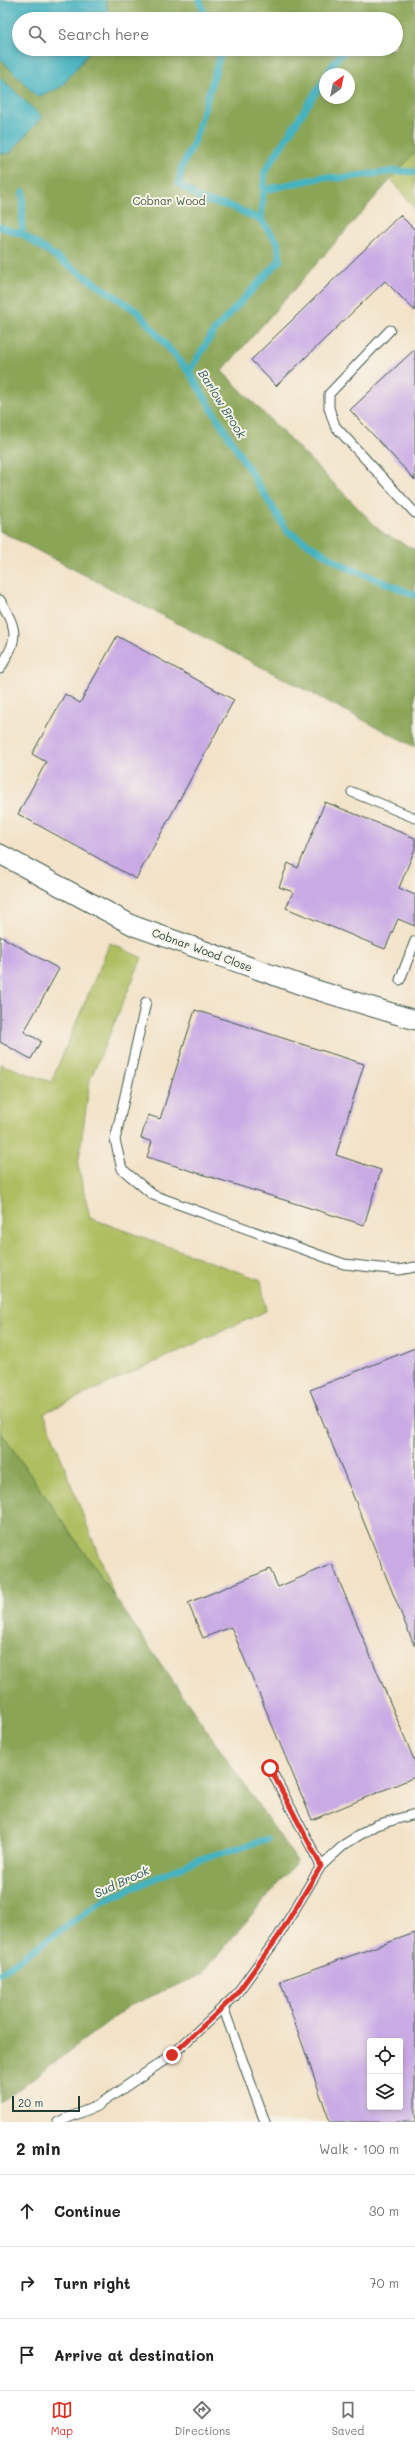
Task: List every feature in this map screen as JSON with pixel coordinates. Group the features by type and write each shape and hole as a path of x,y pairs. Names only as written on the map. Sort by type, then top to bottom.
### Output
{"street":[{"name":"Cobnar Wood Close","path":"0,854 134,926 310,988 415,1020"}],"lane":[{"path":"390,330 329,394 329,408 335,426 415,513"},
{"path":"0,600 14,624 14,644 0,669"},
{"path":"352,792 415,818"},
{"path":"400,980 415,941"},
{"path":"146,1002 115,1140 122,1170 153,1195 344,1264 399,1270 415,1267"},
{"path":"270,1768 321,1866"},
{"path":"58,2122 97,2106 172,2055 235,1996 278,1937 321,1866 345,1844 376,1825 415,1814"},
{"path":"223,2007 265,2122"}],"green space":[{"name":"Cobnar Wood","path":"106,0 415,0 415,152 222,371 383,533 415,550 415,747 0,531 0,154 11,153 9,87 0,77 0,58 61,87 86,56 403,56 403,12 108,12"},
{"path":"415,152 415,209 391,179"},
{"path":"110,943 142,958 90,1080 78,1165 90,1218 261,1280 266,1311 44,1413 114,1596 0,1431 0,1064 51,1082"},
{"path":"0,1431 297,1861 201,1975 129,2006 0,2103"}],"water":[{"path":"0,0 106,0 108,12 12,12 12,56 86,56 61,87 37,97 0,58"},
{"path":"0,77 42,117 10,153 0,154"}],"building":[{"path":"400,215 415,230 415,311 385,281 276,386 251,360"},
{"path":"415,349 415,480 350,410"},
{"path":"117,636 234,700 136,879 18,814 46,762 32,754 65,694 80,703"},
{"path":"325,802 415,838 415,849 399,888 415,895 415,926 398,919 385,949 286,908 293,892 279,887 288,863 298,868"},
{"path":"0,936 59,969 24,1032 41,1041 31,1059 0,1042"},
{"path":"195,1010 364,1064 336,1155 381,1170 364,1225 147,1157 152,1142 141,1138 148,1115 160,1119"},
{"path":"415,1348 415,1645 414,1645 310,1390"},
{"path":"332,1564 415,1762 415,1777 312,1820 231,1627 203,1638 188,1603 270,1569 278,1587"},
{"path":"415,1933 415,2122 330,2122 280,1981"}],"waterway":[{"path":"200,0 203,12"},
{"path":"189,372 214,331 280,260 278,243 261,220 230,206 202,200 179,184 181,169 194,142 220,56"},
{"path":"331,68 339,56"},
{"path":"261,220 265,171 319,87"},
{"path":"264,190 323,177 341,178 395,171 415,172"},
{"path":"22,234 23,192"},
{"name":"Barlow Brook","path":"0,227 22,234 138,312 189,372 287,531 346,567 415,595"},
{"name":"Sud Brook","path":"0,1973 103,1901 197,1860 267,1839"}],"route":[{"path":"172,2055 235,1996 278,1937 321,1866 270,1768"}]}
